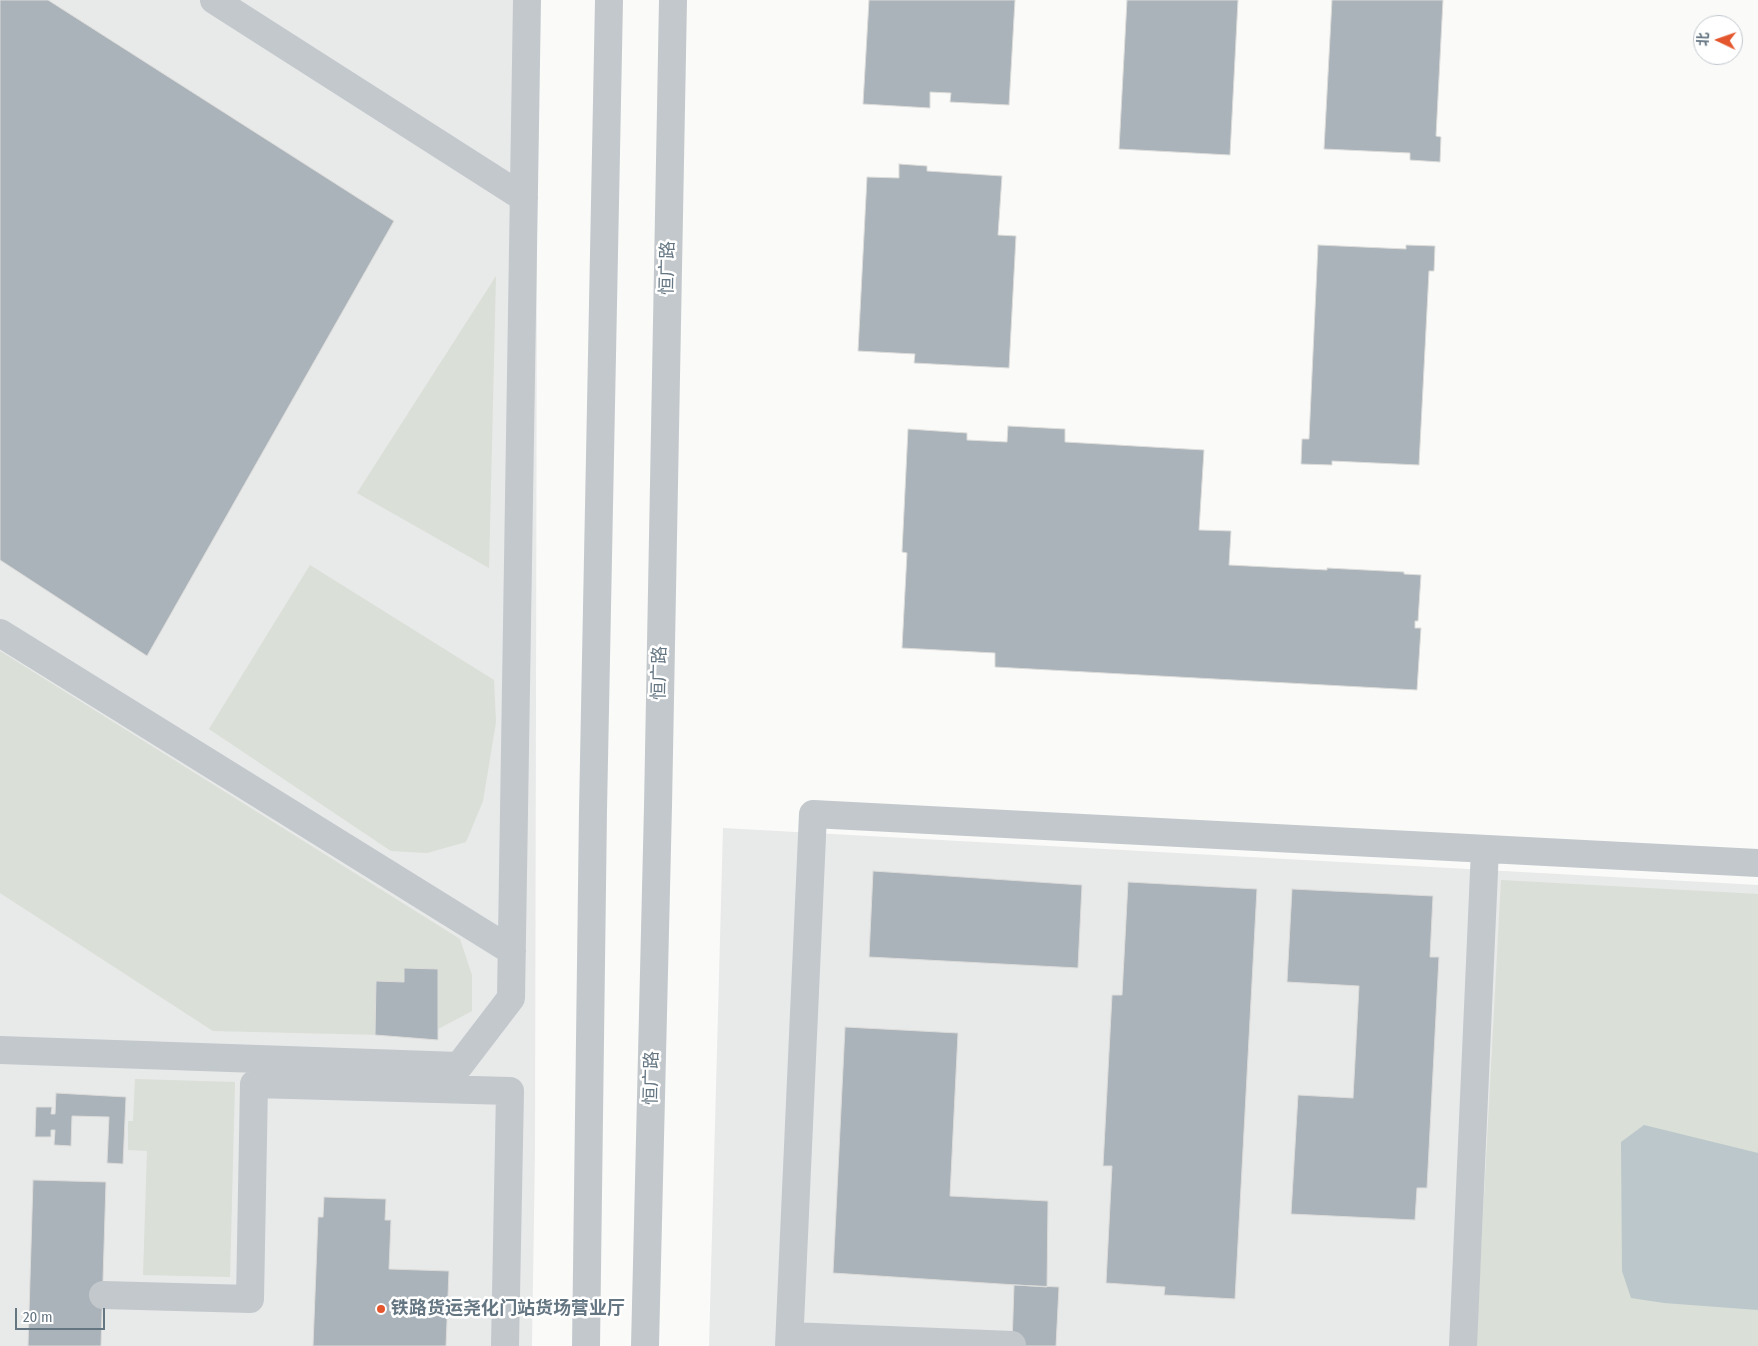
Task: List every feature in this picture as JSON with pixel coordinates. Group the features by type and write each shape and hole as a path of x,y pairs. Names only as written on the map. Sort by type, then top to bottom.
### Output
{"street":[{"path":"214,0 524,198"},
{"path":"0,1050 459,1066 511,998 527,0"},
{"path":"586,1346 593,810 609,0"},
{"name":"恒广路","path":"645,1346 658,806 672,0"},
{"path":"0,632 512,951"},
{"path":"1012,1345 790,1341 813,814 1758,863"},
{"path":"1462,1346 1485,849"},
{"path":"103,1295 250,1299 254,1084 510,1091 505,1346"}],"shaded area":[{"path":"0,0 540,0 537,227 535,1149 532,1346 0,1346"},
{"path":"496,276 489,568 357,493"},
{"path":"310,565 494,680 496,722 483,801 466,842 427,853 391,851 209,729"},
{"path":"0,651 460,939 472,975 472,1011 425,1036 213,1031 0,893"},
{"path":"723,828 1758,885 1758,1346 709,1346"},
{"path":"1501,880 1758,894 1758,1346 1476,1346"},
{"path":"135,1079 235,1082 230,1277 143,1275 147,1151 128,1150 128,1121 133,1121"},
{"path":"1644,1125 1758,1153 1758,1310 1664,1303 1631,1298 1622,1271 1621,1142"}],"building":[{"path":"0,0 48,0 394,221 147,656 0,560"},
{"path":"869,0 1015,0 1009,105 950,102 951,93 930,92 930,108 863,104"},
{"path":"1127,0 1238,0 1230,155 1119,149"},
{"path":"1332,0 1443,0 1436,136 1441,137 1440,162 1410,160 1410,153 1324,149"},
{"path":"899,164 927,166 927,171 1002,176 998,235 1016,236 1009,368 914,363 915,354 858,351 867,177 899,178"},
{"path":"1318,245 1406,249 1406,245 1435,246 1434,271 1429,271 1419,465 1332,461 1332,465 1301,464 1302,439 1309,439"},
{"path":"1008,426 1065,429 1065,442 1204,450 1199,530 1231,531 1229,565 1404,572 1404,574 1421,575 1418,621 1415,621 1415,628 1421,628 1417,690 995,667 995,653 902,648 907,553 902,552 908,429 967,433 967,440 1007,442"},
{"path":"873,871 1082,885 1078,968 869,957"},
{"path":"1128,882 1257,889 1235,1299 1164,1295 1165,1287 1106,1283 1112,1166 1103,1166 1112,995 1122,995"},
{"path":"1292,889 1433,896 1430,957 1439,957 1427,1188 1417,1188 1415,1220 1291,1214 1298,1095 1353,1098 1359,986 1287,982"},
{"path":"404,968 438,969 438,1040 375,1035 376,981 404,982"},
{"path":"845,1027 958,1033 950,1196 1048,1201 1047,1287 833,1273"},
{"path":"56,1093 126,1097 123,1164 107,1163 109,1117 72,1116 71,1146 54,1145 55,1130 51,1130 51,1137 35,1137 36,1107 52,1107 51,1114 55,1114"},
{"path":"33,1180 106,1182 101,1346 28,1346"},
{"name":"铁路货运尧化门站货场营业厅","path":"324,1197 386,1199 385,1220 391,1220 389,1269 449,1271 446,1346 313,1346 318,1217 323,1217"},
{"path":"1014,1285 1059,1287 1056,1346 1012,1346"}],"place":[{"name":"铁路货运尧化门站货场营业厅","path":"381,1309"}]}
